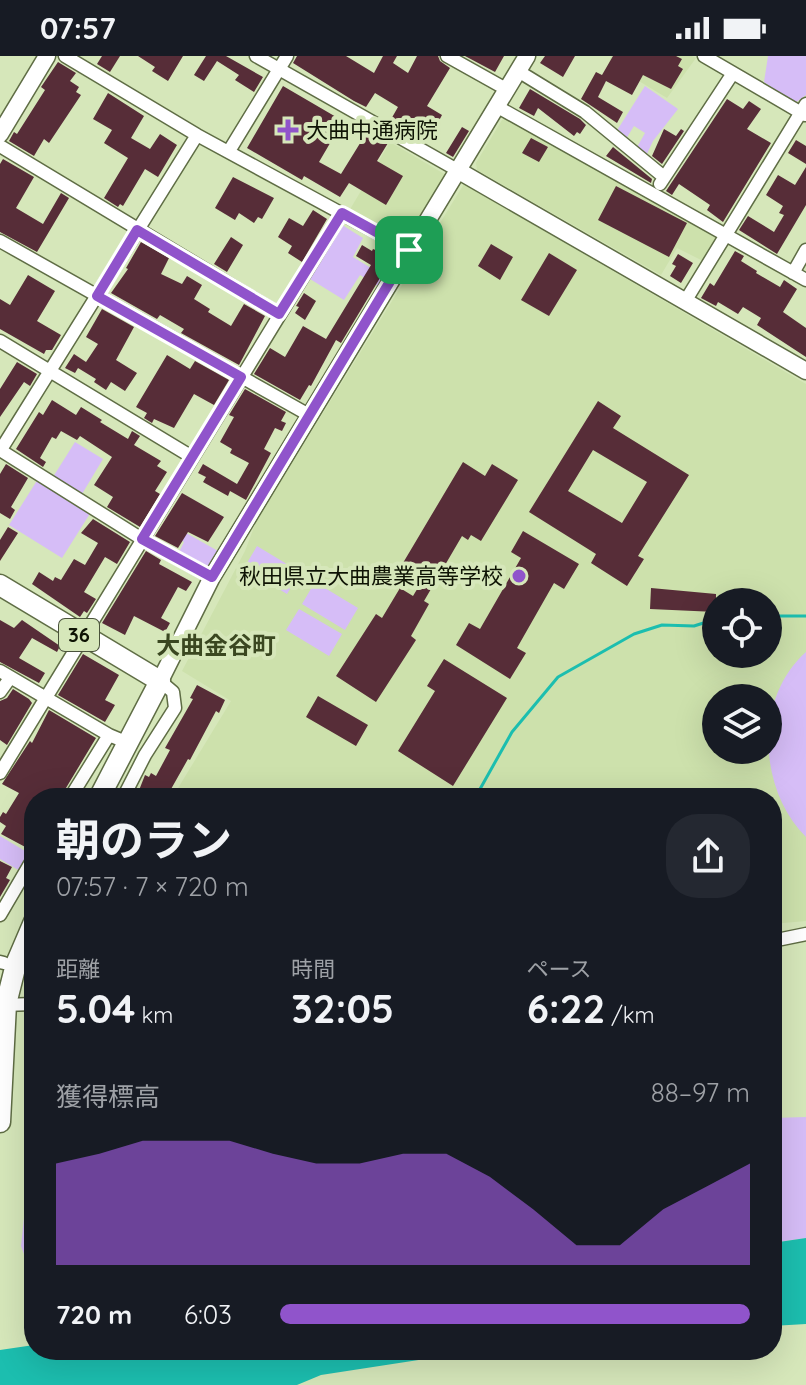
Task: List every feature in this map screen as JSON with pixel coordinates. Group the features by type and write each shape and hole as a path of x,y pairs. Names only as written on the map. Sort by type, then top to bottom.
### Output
{"main road":[{"name":"36","path":"0,585 160,681"},
{"path":"104,788 160,681"},
{"path":"0,1122 5,1028 3,1004 24,945"}],"street":[{"path":"0,134 47,56"},
{"path":"65,56 197,135 409,250"},
{"path":"256,56 806,371"},
{"path":"229,151 287,56"},
{"path":"447,56 506,89"},
{"path":"686,300 804,111 704,56"},
{"path":"128,788 175,708 173,692 160,681 212,577 523,63 664,177"},
{"path":"653,194 733,73"},
{"path":"496,106 806,280"},
{"path":"197,135 0,451 142,539 212,577"},
{"path":"0,146 279,314"},
{"path":"0,773 342,213"},
{"path":"0,241 309,415"},
{"path":"793,273 806,250"},
{"path":"0,341 192,457"},
{"path":"0,692 5,674 128,743"},
{"path":"76,788 109,735"},
{"path":"0,915 5,895 24,870"},
{"path":"782,939 806,934"},
{"path":"3,1004 24,1004"}],"shaded area":[{"path":"611,56 696,58 667,98 609,63"},
{"path":"768,56 806,56 806,95 795,103 764,82"},
{"path":"645,86 678,109 653,141 646,156 636,149 645,133 634,126 626,139 616,132"},
{"path":"508,118 717,234 719,239 705,262 677,248 661,275 477,170 476,163 502,120"},
{"path":"390,142 446,175 405,244 349,211"},
{"name":"秋田県立大曲農業高等学校","path":"464,184 806,384 806,921 782,923 782,788 178,788 231,701 182,671 245,551 256,522"},
{"path":"342,225 363,238 353,257 384,276 378,286 360,275 344,300 310,279"},
{"path":"75,442 103,459 82,494 53,477"},
{"path":"38,479 91,512 62,558 9,525"},
{"path":"172,525 218,551 208,569 179,552 184,542 168,532"},
{"path":"257,546 300,572 287,594 244,568"},
{"path":"315,582 358,608 345,630 302,604"},
{"path":"299,609 342,634 329,656 286,630"},
{"path":"806,652 806,837 790,817 782,802 782,788 776,788 771,770 770,764 782,764 782,684"},
{"path":"0,836 24,850 24,864 20,871 0,859"},
{"path":"806,1117 806,1238 782,1242 782,1118"},
{"path":"24,1218 24,1254 21,1246"}],"water":[{"path":"806,1238 806,1324 782,1325 782,1242"},
{"path":"24,1346 24,1360 418,1360 321,1375 297,1385 0,1385 0,1350"}],"building":[{"path":"102,56 120,56 110,72 97,64"},
{"path":"138,56 183,56 168,81 152,71 155,67"},
{"path":"206,56 226,56 263,77 254,92 235,80 239,75 217,61 204,81 194,75"},
{"path":"297,56 346,56 374,73 383,56 397,56 393,63 408,73 417,56 438,56 450,68 427,106 442,115 433,132 429,129 422,140 390,121 398,107 375,93 366,107 354,101 293,63"},
{"path":"465,56 504,56 495,72"},
{"path":"545,56 575,56 563,77 540,63"},
{"path":"613,56 676,56 682,59 678,66 683,69 671,89 643,75 632,95 606,81 598,97 623,112 617,123 581,99 596,72 602,75"},
{"path":"58,62 76,73 70,81 79,87 76,92 81,95 49,143 44,139 34,156 9,141 14,132 17,134 45,90 41,87"},
{"path":"283,86 343,121 319,162 341,174 367,132 388,143 377,161 403,176 386,205 349,183 340,197 304,176 302,180 247,148"},
{"path":"530,89 580,119 586,125 580,134 577,132 574,136 538,108 534,116 519,108"},
{"path":"108,93 144,116 131,138 150,149 160,134 177,145 158,177 145,169 123,206 120,204 118,207 104,198 128,158 104,143 112,130 93,119"},
{"path":"727,99 743,109 749,101 761,109 747,129 771,143 723,222 707,210 710,205 679,184 672,195 666,191"},
{"path":"462,127 469,131 453,157 446,153"},
{"path":"664,129 676,136 681,129 684,131 662,164 652,156"},
{"path":"531,138 548,147 539,162 522,153"},
{"path":"796,140 806,146 806,164 788,153"},
{"path":"613,147 652,179 651,183 606,156"},
{"path":"3,159 34,177 16,208 43,224 61,193 69,198 37,252 0,232 0,164"},
{"path":"806,167 806,205 777,254 739,230 748,216 774,232 784,215 779,213 783,206 766,195 778,175 795,185"},
{"path":"233,177 274,198 262,219 258,217 254,223 239,213 235,220 215,208"},
{"path":"616,186 687,223 669,257 598,220"},
{"path":"313,210 327,219 302,262 288,253 292,246 278,237 289,218 303,226"},
{"path":"231,237 243,245 227,272 214,264"},
{"path":"141,242 169,258 161,274 182,284 187,276 202,285 194,299 231,326 244,304 265,316 239,365 181,333 184,329 160,315 157,319 111,293 128,269"},
{"path":"491,244 513,257 500,280 478,266"},
{"path":"362,245 372,251 384,247 395,253 341,343 336,340 300,400 254,374 270,348 285,357 303,326 326,339 371,265 356,256"},
{"path":"735,251 744,256 741,261 756,273 780,287 784,280 797,289 783,312 806,328 806,357 757,325 761,318 743,307 738,314 718,302 716,306 701,298 710,283 714,286"},
{"path":"549,253 577,270 549,316 521,300"},
{"path":"678,254 693,263 681,283 670,276"},
{"path":"28,275 55,291 37,321 61,335 52,350 46,350 44,354 0,329 0,299 10,305"},
{"path":"304,293 316,301 305,320 295,313"},
{"path":"102,309 134,327 116,360 137,373 125,391 111,382 106,390 94,382 96,379 78,368 75,373 65,368 74,354 86,362 98,344 86,337"},
{"path":"167,355 190,369 195,361 229,380 214,405 194,394 174,428 154,419 152,423 144,418 147,413 136,407"},
{"path":"17,362 37,374 30,386 24,382 0,417 0,389"},
{"path":"245,389 286,412 281,421 286,423 282,431 275,428 264,449 271,453 246,500 230,491 228,496 203,482 206,477 198,473 203,464 237,484 249,463 230,453 232,449 220,442 234,417 229,415"},
{"path":"52,400 76,415 81,407 128,439 132,431 140,436 134,445 161,461 157,466 167,472 155,491 160,494 140,527 107,507 113,497 94,485 112,457 80,436 77,440 61,431 56,439 52,437 40,458 46,462 43,467 16,449 39,412 43,415"},
{"path":"598,401 621,416 613,428 689,475 638,556 644,559 627,586 591,563 596,554 529,512","holes":["593,450 647,482 622,523 568,491"]},
{"path":"463,462 485,476 492,464 518,480 481,541 471,535 468,540 462,536 424,601 429,604 411,636 416,640 376,702 336,676 376,614 382,618 400,588 413,596 422,581 400,568"},
{"path":"6,464 28,478 11,507 15,510 10,519 0,513 0,474"},
{"path":"182,493 224,517 208,542 188,532 178,548 155,536"},
{"path":"93,519 130,542 117,564 105,557 84,592 96,599 87,613 84,611 80,617 32,584 39,572 53,581 55,577 61,580 74,559 85,565 98,543 81,533"},
{"path":"8,527 18,533 0,561 0,540"},
{"path":"523,531 579,564 564,589 554,583 517,648 526,653 510,679 456,645 469,623 480,629 521,558 511,552"},
{"path":"146,551 161,560 159,564 192,582 186,591 178,587 161,618 170,623 165,632 134,616 125,635 102,623"},
{"path":"651,588 702,593 702,611 650,609"},
{"path":"0,620 14,628 22,620 60,646 57,652 32,638 19,658 45,673 39,683 0,662"},
{"path":"83,654 119,675 105,700 115,705 105,722 58,695"},
{"path":"444,659 507,698 453,786 398,751 435,691 427,686"},
{"path":"197,685 225,700 172,788 140,788 145,775 149,777 151,773 156,776 170,750 165,748 193,699 190,698"},
{"path":"13,689 32,703 7,745 0,740 0,701 7,698"},
{"path":"318,696 368,725 356,746 306,717"},
{"path":"49,710 96,738 66,788 24,788 24,846 1,834 6,826 0,822 0,817 3,812 6,814 19,793 2,784 30,741 32,743"},
{"path":"0,861 12,867 6,878 10,880 0,897"}],"waterway":[{"path":"782,616 806,616"},
{"path":"481,788 512,732 558,677 634,634 662,625 702,623"}],"tunnel":[{"path":"11,964 24,967"}],"place":[{"name":"大曲中通病院","path":"288,130"},
{"name":"秋田県立大曲農業高等学校","path":"519,576"}],"district":[{"name":"大曲金谷町","path":"216,646"}],"route":[{"path":"342,213 409,250 212,577 142,539 241,377 97,296 137,230 279,314 342,213"}]}
